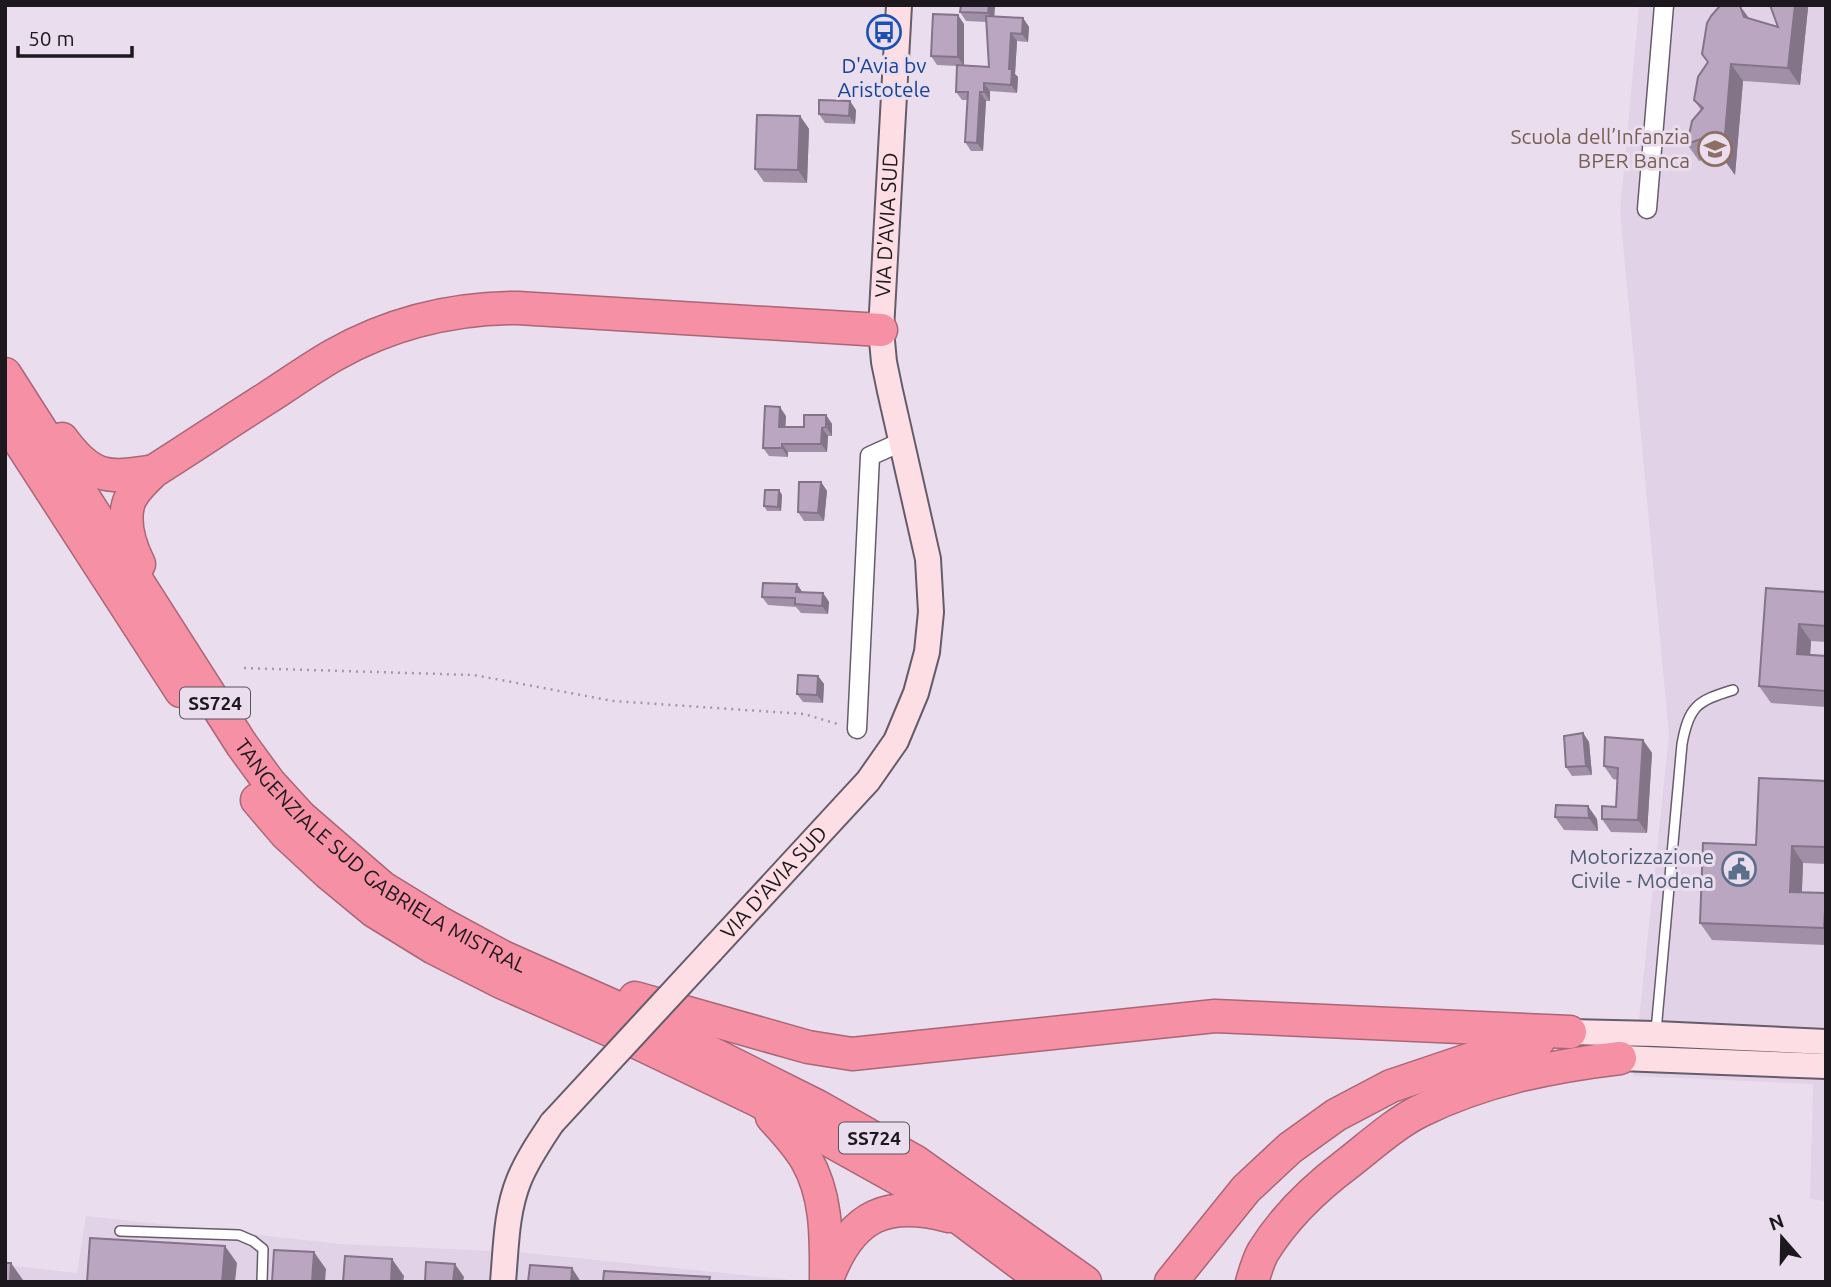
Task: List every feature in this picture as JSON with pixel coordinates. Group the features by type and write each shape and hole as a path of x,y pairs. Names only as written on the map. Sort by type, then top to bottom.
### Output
{"highway":[{"path":"190,665 132,549 126,527 128,504 138,487 154,471 334,355 370,337 447,313 485,308 881,330"},
{"path":"5,362 72,453 87,466 115,476 154,471"},
{"name":"TANGENZIALE SUD GABRIELA MISTRAL","path":"5,374 242,745 269,782 301,817 383,888 440,923 607,1016"},
{"name":"TANGENZIALE SUD GABRIELA MISTRAL","path":"5,419 208,732 286,834 374,911 435,948 501,982 607,1016"},
{"path":"503,957 603,989 796,1043 852,1054 1215,1016 1570,1032"},
{"name":"SS724","path":"607,1016 906,1183 962,1220 1045,1282"},
{"name":"SS724","path":"607,1016 647,1021 817,1106 916,1162 1085,1282"},
{"path":"1171,1282 1246,1189 1290,1148 1336,1115 1391,1086 1480,1056 1570,1032"},
{"path":"1480,1056 1565,1052 1620,1058"},
{"path":"1252,1282 1262,1253 1292,1214 1331,1175 1419,1112 1499,1081 1541,1069 1620,1058"},
{"path":"757,1100 791,1138 806,1159 817,1182 826,1234 826,1282"},
{"path":"826,1282 836,1256 847,1238 866,1221 886,1211 929,1211 962,1220"}],"street":[{"name":"VIA D'AVIA SUD","path":"503,1282 508,1219 519,1180 552,1123 868,781 896,741 916,693 927,652 931,612 928,559 884,362 881,330 899,5"},
{"path":"1647,209 1664,5"},
{"path":"857,729 870,456 901,442"},
{"path":"1570,1032 1826,1042"},
{"path":"1620,1058 1826,1066"}],"lane":[{"path":"1656,1034 1685,727 1698,704 1706,698 1733,690"},
{"path":"120,1231 239,1236 253,1241 263,1249 262,1282"}],"path":[{"path":"244,668 474,675 613,701 804,714 857,729"}],"shaded area":[{"path":"1639,5 1826,5 1826,1201 1810,1199 1813,1084 1633,1076 1669,735 1620,212"},
{"path":"86,1216 342,1244 517,1252 814,1282 5,1282 5,1265 77,1273"}],"building":[{"path":"961,5 989,5 988,13 960,12"},
{"path":"1718,5 1739,5 1744,17 1778,27 1770,5 1795,5 1788,68 1731,64 1723,158 1715,134 1687,144 1692,121 1703,108 1694,100 1698,77 1708,62 1702,54 1707,23"},
{"path":"933,14 958,15 958,57 931,56"},
{"path":"986,16 1023,18 1022,34 1011,33 1011,85 984,83 984,92 980,92 977,143 965,142 968,92 956,92 957,65 989,67"},
{"path":"819,100 850,101 849,116 819,114"},
{"path":"757,115 800,116 798,170 755,169"},
{"path":"765,406 780,407 779,427 804,427 804,415 826,415 821,444 782,444 782,448 763,448"},
{"path":"799,482 821,482 818,513 798,512"},
{"path":"765,490 779,490 778,507 764,506"},
{"path":"763,583 797,584 796,592 823,593 822,606 795,604 795,598 762,597"},
{"path":"1766,588 1826,592 1826,626 1799,624 1797,654 1826,656 1826,691 1759,686"},
{"path":"798,675 818,676 817,695 797,694"},
{"path":"1583,733 1586,766 1566,767 1564,736"},
{"path":"1605,737 1643,740 1638,820 1602,819 1602,806 1616,807 1618,768 1604,766"},
{"path":"1759,778 1826,781 1826,847 1792,846 1790,892 1826,893 1824,928 1700,923 1703,843 1756,845"},
{"path":"1556,805 1588,806 1589,818 1555,817"},
{"path":"90,1238 225,1246 222,1282 87,1282"},
{"path":"274,1250 314,1252 312,1282 272,1282"},
{"path":"345,1256 392,1259 391,1282 343,1282"},
{"path":"426,1262 455,1264 453,1282 425,1282"},
{"path":"5,1263 11,1263 10,1282 5,1282"},
{"path":"530,1265 572,1268 571,1282 528,1282"},
{"path":"604,1271 710,1277 709,1282 603,1282"}],"place":[{"name":"D'Avia bv Aristotele","path":"884,32"},
{"name":"Scuola dell’Infanzia BPER Banca","path":"1715,149"},
{"name":"Motorizzazione Civile - Modena","path":"1739,869"}]}
